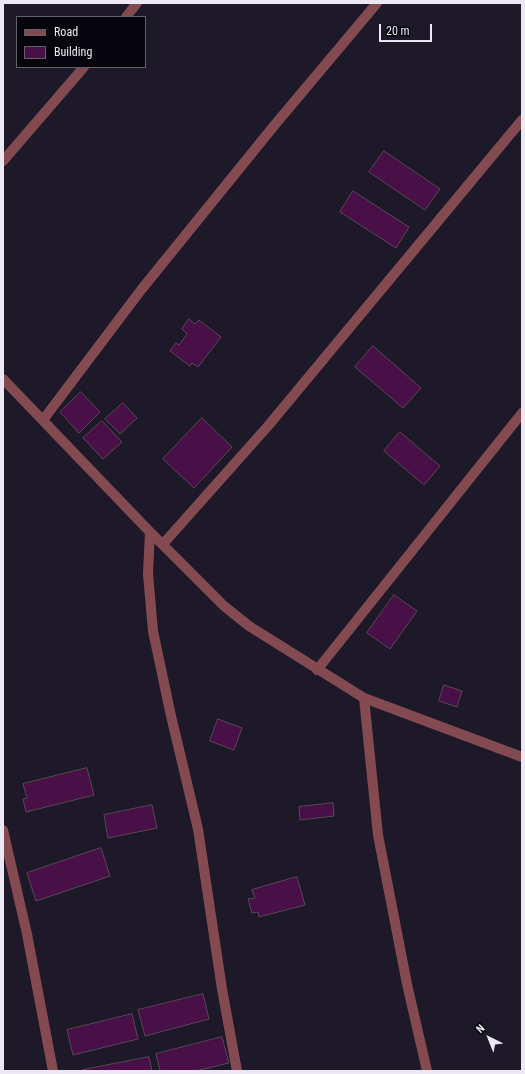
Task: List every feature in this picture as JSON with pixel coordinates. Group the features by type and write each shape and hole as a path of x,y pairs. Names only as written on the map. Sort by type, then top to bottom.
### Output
{"street":[{"path":"127,16 136,3"},
{"path":"43,420 141,290 273,127 377,3"},
{"path":"3,161 83,68"},
{"path":"163,544 268,426 522,120"},
{"path":"3,379 150,532 224,606 249,626 317,670 364,698 521,755"},
{"path":"317,670 522,413"},
{"path":"150,532 148,574 153,631 171,716 198,829 222,989 237,1071"},
{"path":"364,698 378,835 407,984 427,1071"},
{"path":"3,830 27,934 54,1071"}],"building":[{"path":"384,151 440,189 425,210 369,172"},
{"path":"353,191 409,227 396,248 340,212"},
{"path":"189,319 195,324 199,320 221,337 198,367 192,363 190,366 170,351 176,343 179,345 187,334 182,329"},
{"path":"373,346 421,388 403,408 355,367"},
{"path":"81,392 100,412 79,433 60,412"},
{"path":"123,403 137,418 120,434 105,419"},
{"path":"202,418 232,447 194,488 163,459"},
{"path":"102,421 122,442 103,459 83,438"},
{"path":"400,432 440,466 424,485 384,451"},
{"path":"394,595 417,611 390,649 367,633"},
{"path":"444,685 462,691 457,707 439,701"},
{"path":"218,719 242,728 234,750 210,741"},
{"path":"87,768 94,795 26,812 23,799 27,798 23,784"},
{"path":"333,803 334,816 300,820 299,807"},
{"path":"152,805 157,828 108,838 104,815"},
{"path":"101,848 110,876 36,901 27,873"},
{"path":"297,877 305,905 259,917 258,912 252,913 248,899 255,898 252,890"},
{"path":"203,994 209,1019 145,1036 138,1010"},
{"path":"132,1014 138,1039 73,1055 67,1030"},
{"path":"222,1037 229,1063 196,1071 160,1071 156,1054"},
{"path":"149,1057 152,1071 83,1071 83,1070"}]}
